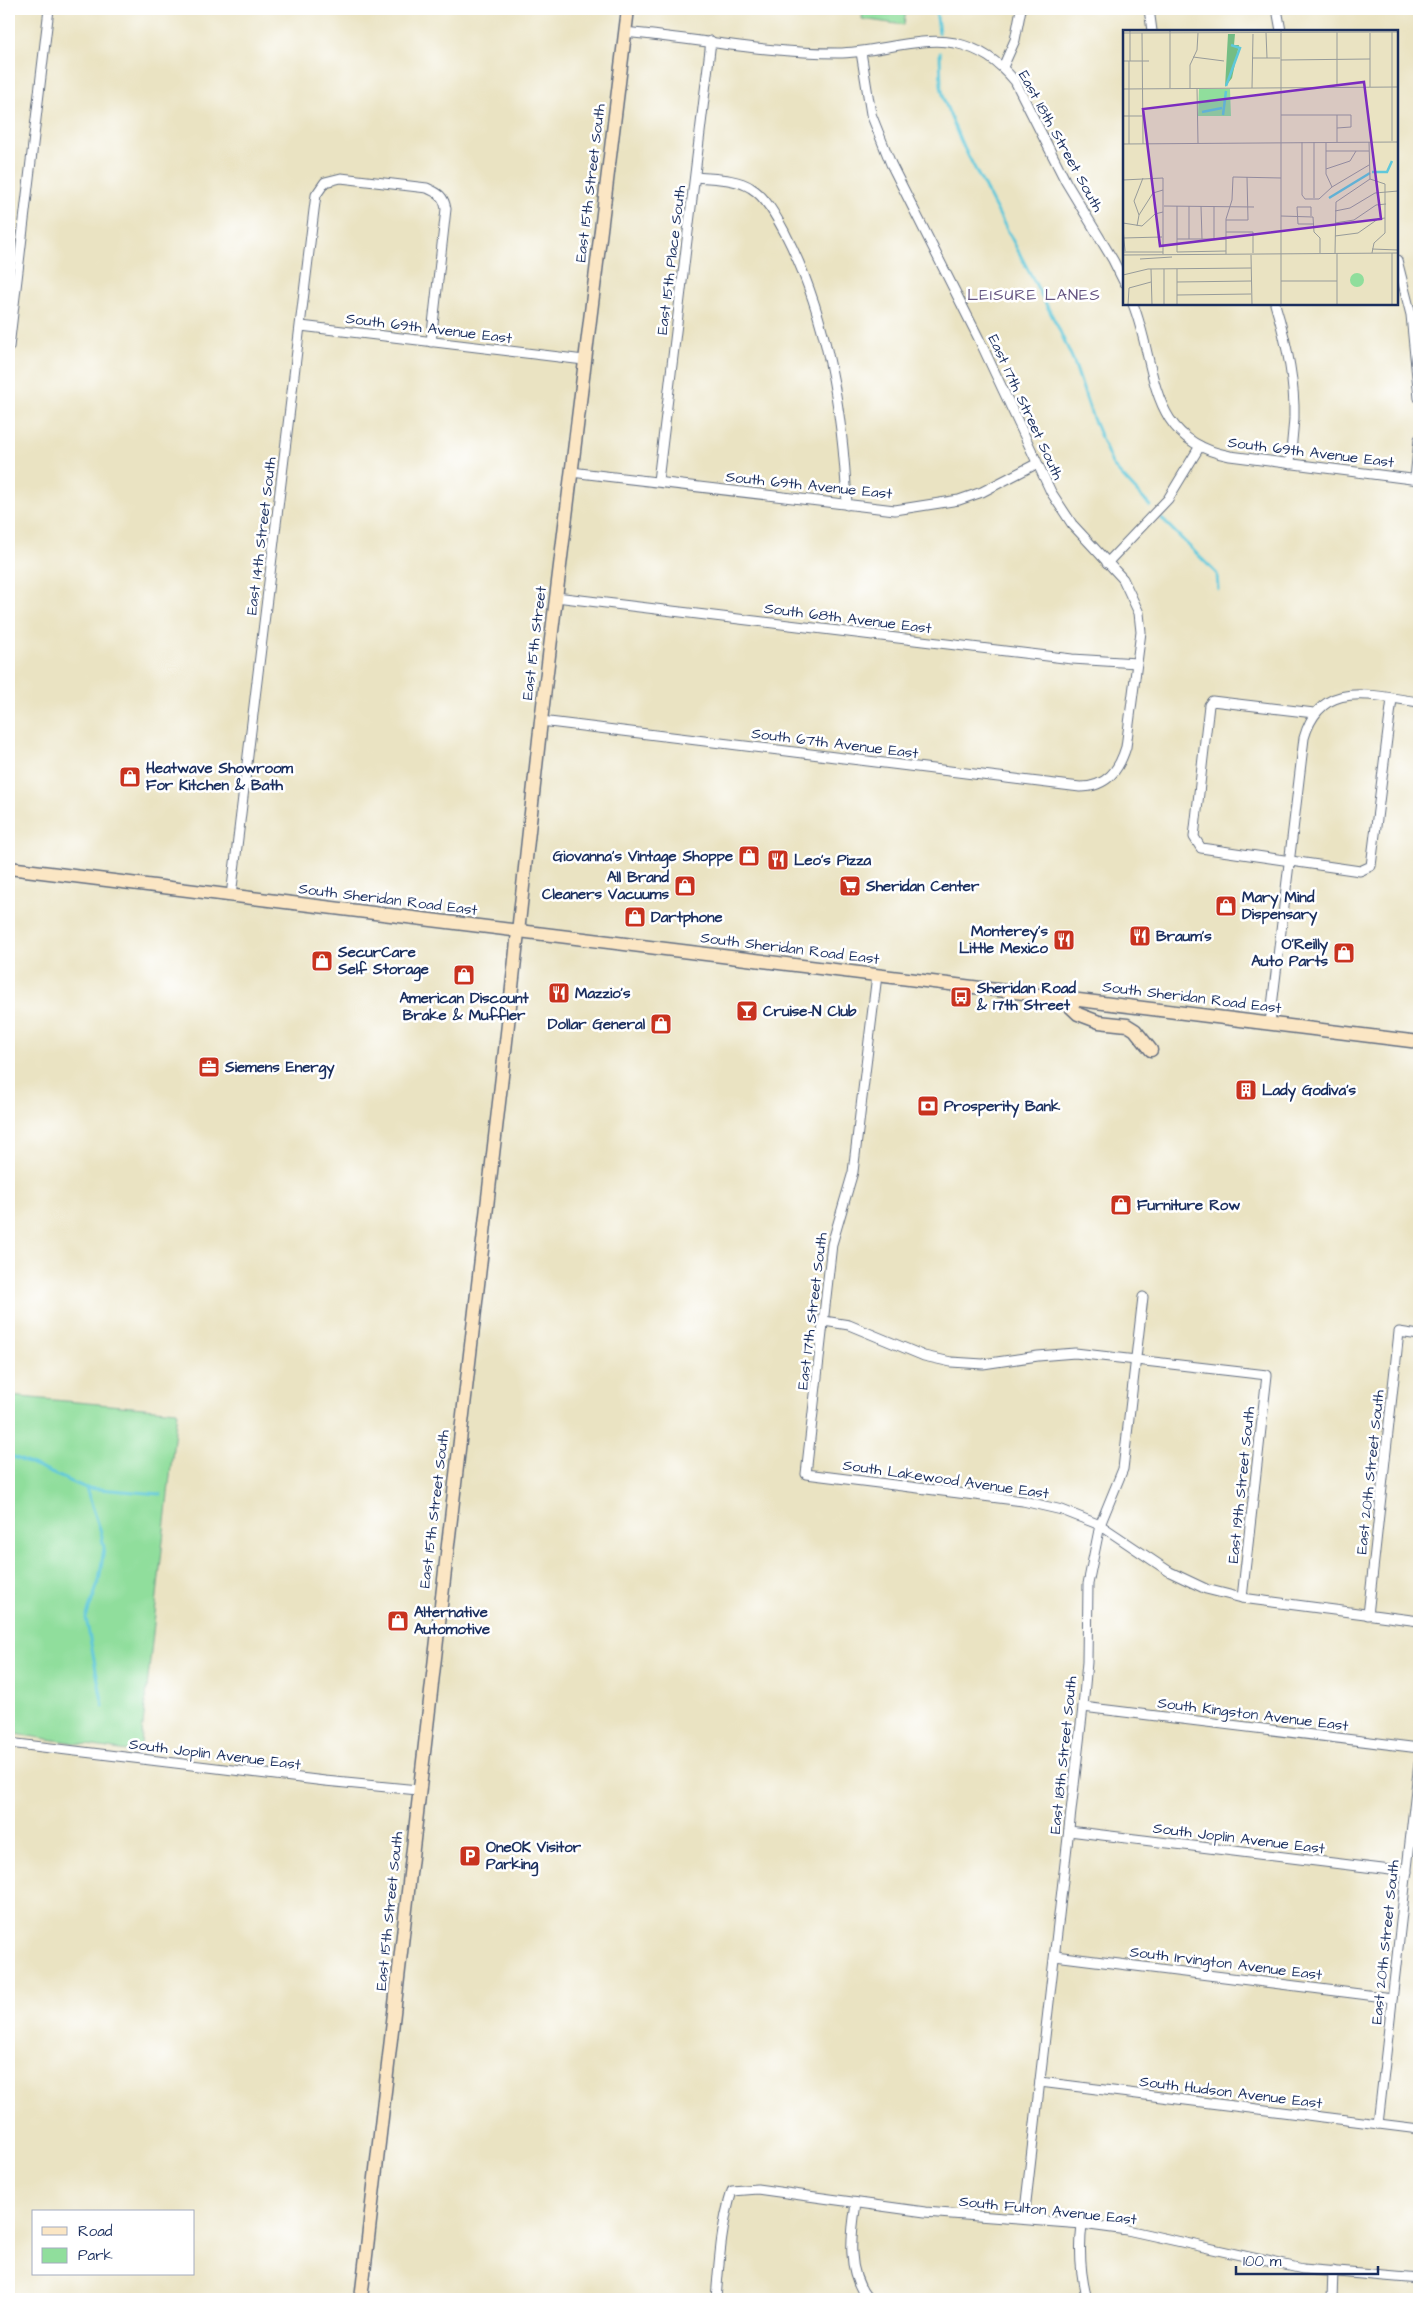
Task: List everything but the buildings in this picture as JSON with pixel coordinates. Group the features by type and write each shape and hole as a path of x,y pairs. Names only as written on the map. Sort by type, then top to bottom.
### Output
{"main road":[{"name":"East 15th Street South","path":"584,360 628,9"},
{"name":"East 15th Street","path":"518,931 540,722 584,360"},
{"name":"South Sheridan Road East","path":"9,868 1419,1042"},
{"name":"East 15th Street South","path":"360,2299 518,931"},
{"path":"1060,997 1078,1014 1099,1022 1127,1025 1135,1030 1151,1050"}],"street":[{"path":"9,347 12,290 49,9"},
{"path":"625,32 783,51 861,52 930,42 944,42 975,48 994,59 1003,67 1015,40 1021,9"},
{"path":"1149,9 1152,30"},
{"path":"1277,9 1281,30"},
{"name":"East 15th Place South","path":"658,481 711,41"},
{"name":"East 17th Street South","path":"861,52 871,114 891,164 979,339 1036,464 1050,492 1072,524 1123,579 1139,613 1140,632 1137,663 1126,746 1120,766"},
{"name":"East 18th Street South","path":"1003,67 1024,98 1045,144 1114,260 1123,280"},
{"path":"696,177 736,182 753,189 778,221 794,250 808,281 822,325 845,460 848,505"},
{"name":"East 14th Street South","path":"231,896 314,210 316,195 325,182 341,178 427,188 440,194 445,199 446,209 431,342"},
{"path":"1398,264 1412,322 1419,398"},
{"path":"1107,562 1168,499 1200,446 1186,438 1174,426 1161,406 1146,345 1133,305"},
{"path":"1275,305 1283,330 1293,388 1294,418 1290,464"},
{"name":"South 69th Avenue East","path":"301,326 584,360"},
{"path":"1417,480 1419,439"},
{"name":"South 69th Avenue East","path":"1200,446 1223,455 1417,480"},
{"name":"South 69th Avenue East","path":"571,472 896,510 940,504 982,492 1036,464"},
{"name":"South 68th Avenue East","path":"556,597 1072,659 1137,663"},
{"path":"1270,1023 1304,738 1314,714 1325,703 1349,695 1419,702"},
{"path":"1314,714 1217,700 1212,701 1209,705 1194,837 1196,843 1201,848 1360,871 1371,866 1392,699"},
{"name":"South 67th Avenue East","path":"540,722 1080,787 1104,782 1120,766"},
{"name":"East 17th Street South","path":"806,1474 832,1244 853,1172 877,975"},
{"name":"East 18th Street South","path":"1024,2220 1083,1707 1087,1662 1088,1584 1100,1525 1123,1469 1143,1297"},
{"path":"824,1321 866,1331 924,1356 958,1363 1000,1362 1066,1354 1136,1360"},
{"name":"East 20th Street South","path":"1368,1614 1399,1332 1419,1335"},
{"name":"East 19th Street South","path":"1136,1360 1267,1375 1242,1598"},
{"name":"South Lakewood Avenue East","path":"806,1474 1023,1501 1062,1510 1100,1525 1170,1572 1206,1589 1242,1598 1419,1621"},
{"name":"South Kingston Avenue East","path":"1083,1707 1419,1748"},
{"name":"South Joplin Avenue East","path":"9,1743 325,1782 418,1790"},
{"name":"East 20th Street South","path":"1378,2124 1419,1762"},
{"name":"South Joplin Avenue East","path":"1069,1831 1407,1872"},
{"name":"South Irvington Avenue East","path":"1055,1956 1392,1998"},
{"name":"South Hudson Avenue East","path":"1040,2082 1419,2129"},
{"name":"South Fulton Avenue East","path":"716,2299 725,2212 732,2191 757,2189 924,2212 1082,2224 1127,2230 1303,2269 1419,2279"},
{"path":"856,2203 850,2248 858,2277 868,2299"},
{"path":"1082,2224 1080,2247 1081,2275 1087,2299"},
{"path":"1332,2299 1333,2271"}],"green space":[{"path":"863,9 906,9 904,25 862,19"},
{"path":"9,1396 177,1411 140,1753 9,1733"}],"waterway":[{"path":"936,9 939,33"},
{"path":"940,53 941,86 945,103 961,142 1058,327 1074,362 1092,416 1113,466 1150,506"},
{"path":"1162,519 1217,574 1218,589"},
{"path":"9,1455 86,1488 160,1494"},
{"path":"86,1488 101,1532 104,1548 99,1581 86,1618 103,1706"}],"place":[{"name":"Heatwave Showroom For Kitchen & Bath","path":"130,777"},
{"name":"Giovanna's Vintage Shoppe","path":"749,856"},
{"name":"Leo's Pizza","path":"778,860"},
{"name":"All Brand Cleaners Vacuums","path":"685,886"},
{"name":"Sheridan Center","path":"850,886"},
{"name":"Mary Mind Dispensary","path":"1226,906"},
{"name":"Dartphone","path":"635,917"},
{"name":"Braum's","path":"1140,936"},
{"name":"Monterey's Little Mexico","path":"1064,940"},
{"name":"O'Reilly Auto Parts","path":"1344,953"},
{"name":"SecurCare Self Storage","path":"322,961"},
{"name":"American Discount Brake & Muffler","path":"464,975"},
{"name":"Mazzio's","path":"559,993"},
{"name":"Sheridan Road & 17th Street","path":"961,997"},
{"name":"Cruise-N Club","path":"747,1011"},
{"name":"Dollar General","path":"661,1024"},
{"name":"Siemens Energy","path":"209,1067"},
{"name":"Lady Godiva's","path":"1246,1090"},
{"name":"Prosperity Bank","path":"928,1106"},
{"name":"Furniture Row","path":"1121,1205"},
{"name":"Alternative Automotive","path":"398,1621"},
{"name":"OneOK Visitor Parking","path":"470,1856"}],"district":[{"name":"LEISURE LANES","path":"1034,294"}]}
